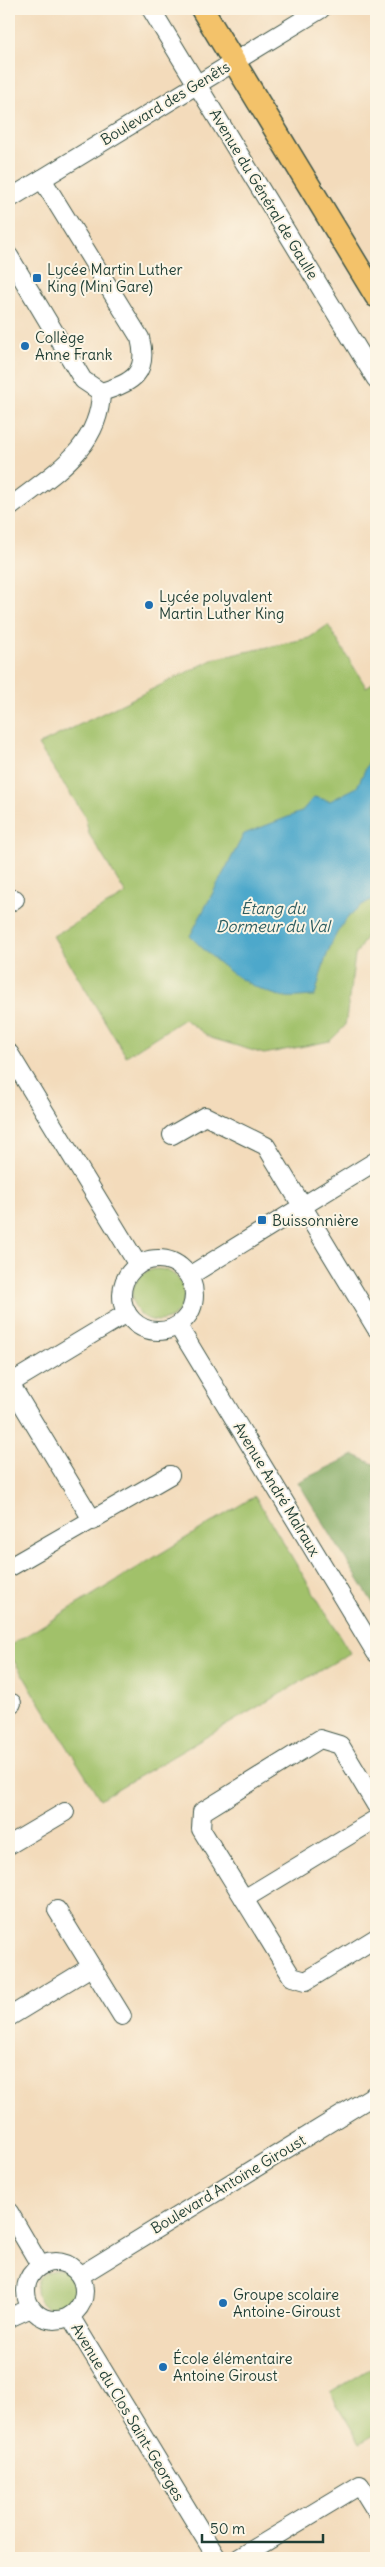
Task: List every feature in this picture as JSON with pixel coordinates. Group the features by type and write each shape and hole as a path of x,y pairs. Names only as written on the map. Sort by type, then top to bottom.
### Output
{"main road":[{"path":"202,9 376,296"}],"street":[{"name":"Avenue du Général de Gaulle","path":"151,9 376,379"},
{"name":"Boulevard des Genêts","path":"9,199 321,9"},
{"path":"42,179 140,338 145,356 140,371 128,381 101,392"},
{"path":"9,256 83,380 101,392"},
{"path":"9,508 78,452 95,427 100,411 101,392"},
{"path":"9,1053 138,1265"},
{"path":"172,1135 205,1116 266,1146 376,1328"},
{"path":"189,1276 376,1160"},
{"path":"164,1260 179,1266 189,1276 194,1297 192,1308 178,1326 167,1330 150,1330 134,1322 127,1313 123,1300 124,1287 129,1275 138,1265 146,1261 164,1260"},
{"path":"93,1521 9,1383 127,1313"},
{"name":"Avenue André Malraux","path":"178,1326 376,1652"},
{"path":"10,1567 170,1475"},
{"path":"376,1805 340,1745 320,1738 202,1812 201,1829 292,1977 306,1981 376,1938"},
{"path":"9,1846 65,1812"},
{"path":"244,1899 376,1819"},
{"path":"57,1910 122,2016"},
{"path":"9,2017 92,1967"},
{"name":"Boulevard Antoine Giroust","path":"81,2276 376,2094"},
{"path":"9,2212 40,2265"},
{"path":"58,2261 67,2263 81,2276 84,2294 82,2303 70,2316 61,2320 45,2318 31,2308 26,2290 32,2272 40,2265 58,2261"},
{"path":"9,2318 31,2308"},
{"name":"Avenue du Clos Saint-Georges","path":"70,2316 218,2558"},
{"path":"239,2558 360,2485 376,2511"}],"green space":[{"path":"328,625 366,687 376,681 376,926 372,927 355,956 345,1026 330,1041 264,1054 211,1038 184,1019 126,1056 53,936 126,894 89,834 85,816 38,745 214,659 309,638"},
{"path":"158,1269 168,1271 176,1277 182,1285 184,1295 182,1305 176,1313 168,1319 158,1321 148,1319 140,1313 134,1305 132,1295 134,1285 140,1277 148,1271"},
{"path":"354,1455 376,1465 376,1608 298,1482"},
{"path":"255,1496 350,1653 100,1799 9,1653 9,1646"},
{"path":"60,2270 67,2273 73,2279 76,2290 75,2298 67,2307 60,2310 52,2310 45,2307 37,2298 36,2286 39,2279 48,2271"},
{"path":"376,2365 376,2434 360,2443 330,2393"}],"water":[{"name":"Étang du Dormeur du Val","path":"376,746 376,898 362,905 341,926 328,953 315,996 284,997 254,986 220,964 190,936 244,834 301,812 314,797 330,801 357,787"}],"place":[{"name":"Lycée Martin Luther King (Mini Gare)","path":"37,278"},
{"name":"Collège Anne Frank","path":"25,346"},
{"name":"Lycée polyvalent Martin Luther King","path":"149,605"},
{"name":"Buissonnière","path":"262,1220"},
{"name":"Groupe scolaire Antoine-Giroust","path":"223,2303"},
{"name":"École élémentaire Antoine Giroust","path":"163,2367"}]}
